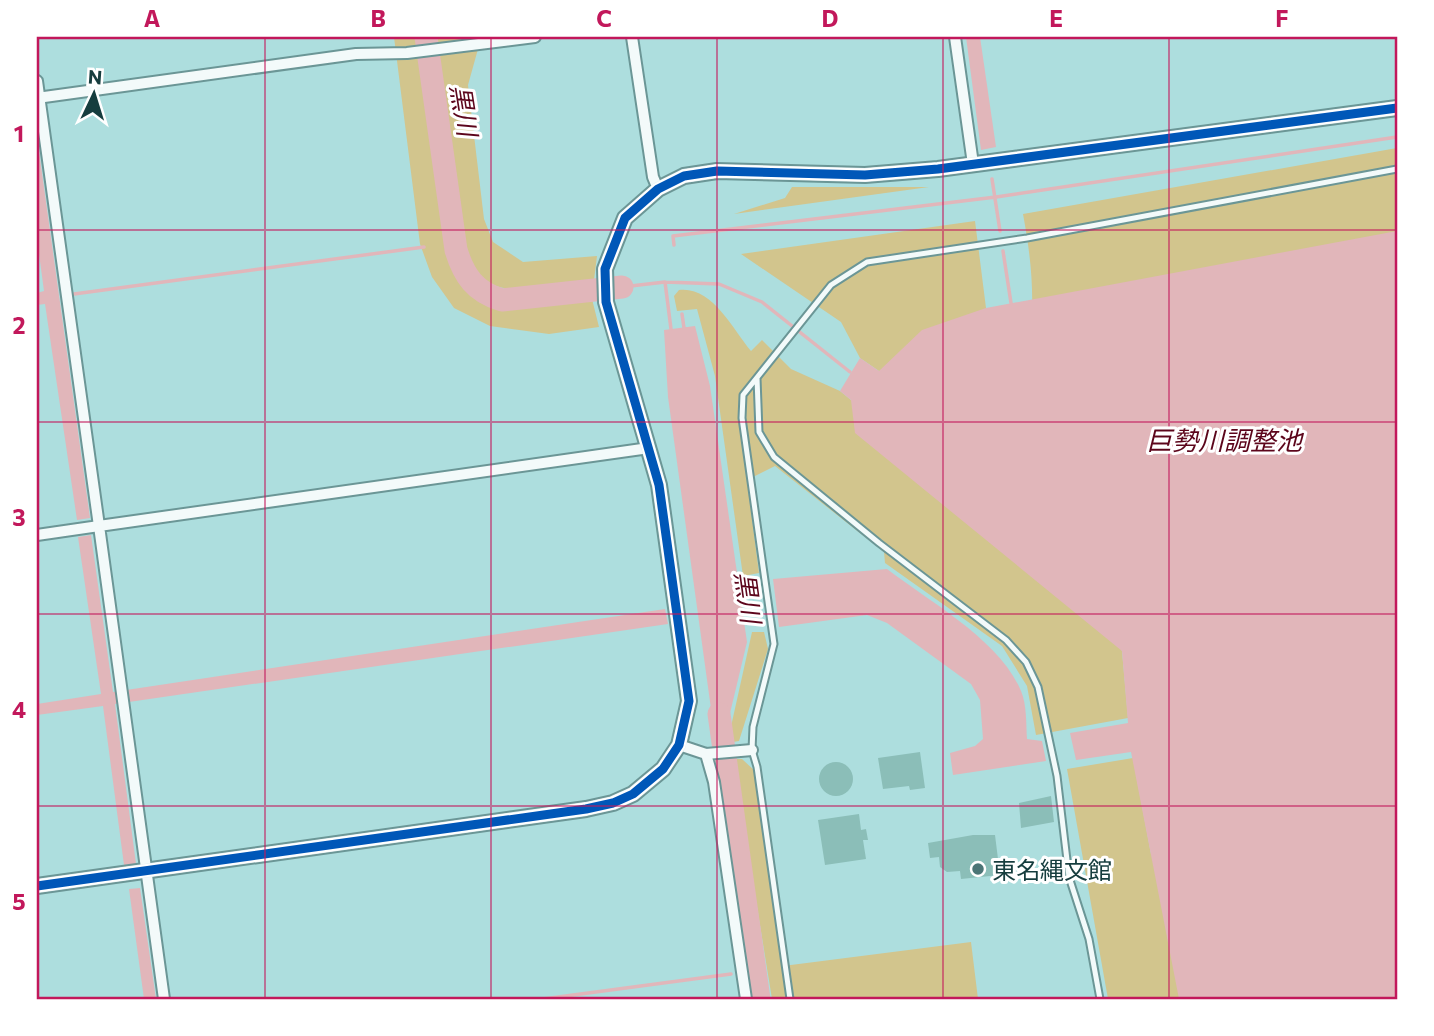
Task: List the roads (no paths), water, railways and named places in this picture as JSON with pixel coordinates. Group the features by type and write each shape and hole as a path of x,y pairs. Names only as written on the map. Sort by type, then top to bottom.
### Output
{"street":[{"path":"38,98 356,54 407,53 534,37"},
{"path":"632,37 653,177 659,188"},
{"path":"955,37 973,164"},
{"path":"37,81 164,999"},
{"path":"37,886 613,803 633,794 652,780 679,745 690,701 671,555 649,448 606,302 605,268 625,218 659,188 684,176 717,172 865,175 973,164 1397,108"},
{"path":"37,535 649,448"},
{"path":"679,745 706,754 752,750"},
{"path":"706,754 715,782 746,999"}],"lane":[{"path":"790,999 757,767 752,750 753,727 774,644 762,575 742,418 743,395 831,285 867,262 1027,238 1397,169"},
{"path":"757,378 759,432 774,457 879,543 1006,640 1026,662 1038,687 1057,776 1069,877 1089,939 1100,999"},
{"path":"780,921 788,920"}],"water":[{"path":"966,37 980,37 996,147 981,150"},
{"path":"37,137 90,518 77,520 45,304 37,305 37,293 44,291 37,239"},
{"name":"巨勢川調整池","path":"1397,231 1397,999 1179,999 1131,752 1076,760 1070,733 1128,723 1122,651 855,433 851,400 840,391 860,358 879,371 922,330 986,308"},
{"path":"695,326 710,386 747,642 726,730 727,741 716,745 668,397 664,330"},
{"path":"91,535 113,692 665,609 668,624 115,704 136,864 124,865 103,706 37,715 37,704 101,694 78,537"},
{"path":"887,569 962,623 997,655 1011,672 1023,696 1027,739 1042,741 1046,761 953,775 950,753 975,746 983,739 980,700 971,684 887,623 867,615 779,627 773,579"},
{"path":"140,888 156,999 144,999 129,889"}],"waterway":[{"name":"黒川","path":"426,37 456,250 472,282 502,300 622,287"},
{"path":"674,245 673,236 996,197 1397,137"},
{"path":"992,179 1000,231"},
{"path":"74,294 424,247"},
{"path":"1003,251 1011,303"},
{"path":"665,282 719,284 762,302 850,372"},
{"path":"622,287 665,282 671,329"},
{"path":"682,314 684,328"},
{"name":"黒川","path":"719,714 759,999"},
{"path":"543,999 731,974"}],"place":[{"name":"東名縄文館","path":"978,869"}]}
